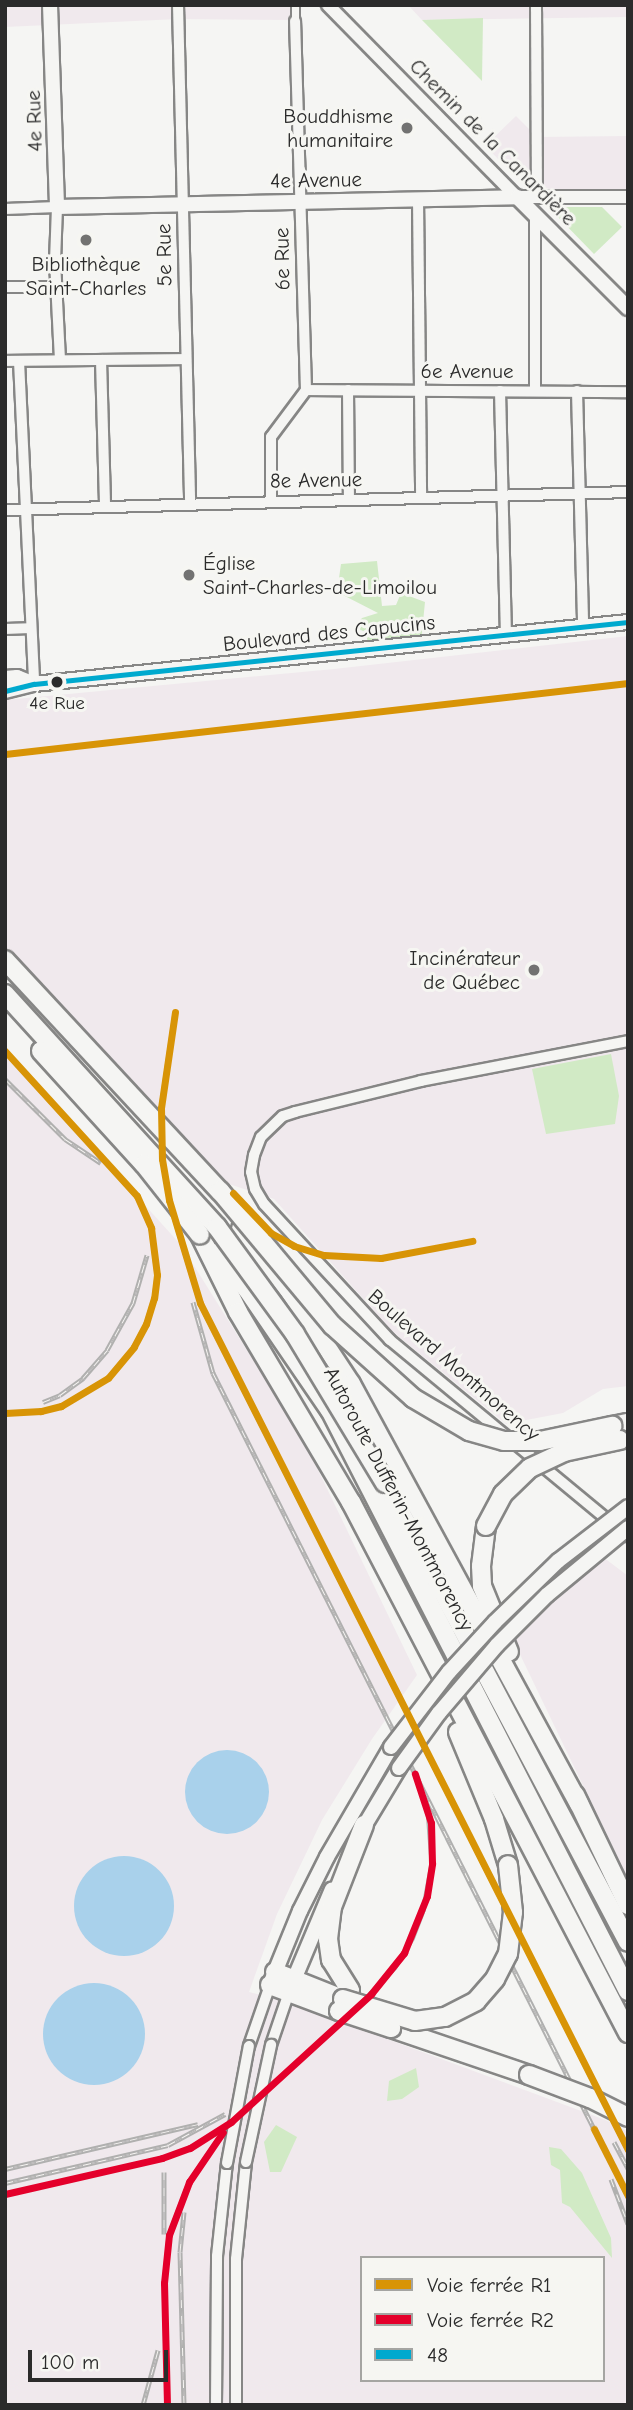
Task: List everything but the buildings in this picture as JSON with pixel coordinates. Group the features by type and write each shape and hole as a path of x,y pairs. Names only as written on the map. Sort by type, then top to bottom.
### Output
{"highway":[{"path":"5,960 185,1157 220,1191 332,1325 381,1372 435,1413 469,1432 522,1443 622,1430"},
{"name":"Autoroute Dufferin-Montmorency","path":"5,994 217,1227 295,1334 385,1483 628,1941"},
{"name":"Autoroute Dufferin-Montmorency","path":"5,1012 144,1164 247,1289 330,1410 385,1483 628,1991"},
{"path":"185,1157 299,1304 351,1384 385,1483 579,1804"},
{"path":"200,1235 238,1312 351,1503 628,2033"},
{"path":"622,1430 530,1468 503,1494 486,1526 481,1566 488,1606 628,1905"},
{"path":"273,1978 291,1986 373,2008 396,2018 429,2020 459,2011 486,1991 505,1960 512,1936 508,1865 477,1775 396,1591"},
{"path":"364,1825 332,1907 328,1939 331,1961 344,2000 590,2098 628,2117"}],"main road":[{"name":"4e Rue","path":"50,5 57,207"},
{"name":"4e Avenue","path":"57,207 517,197"},
{"name":"Chemin de la Canardière","path":"517,197 628,308"},
{"name":"Boulevard des Capucins","path":"5,691 34,684 628,622"},
{"name":"Boulevard des Capucins","path":"5,678 17,677 34,684"},
{"path":"273,1978 327,1857 391,1746 449,1672 495,1622 558,1561 628,1507"},
{"path":"291,1986 322,1909 364,1825 399,1768 439,1713 497,1645 547,1595 628,1528"}],"street":[{"name":"5e Rue","path":"178,5 190,504"},
{"name":"6e Rue","path":"295,5 306,390"},
{"name":"Chemin de la Canardière","path":"328,5 517,197"},
{"path":"536,5 537,197"},
{"name":"4e Avenue","path":"517,197 628,197"},
{"path":"418,198 421,497"},
{"name":"4e Avenue","path":"5,209 57,207"},
{"name":"4e Rue","path":"57,207 60,360"},
{"path":"535,216 535,391"},
{"path":"5,287 57,287"},
{"path":"5,361 186,359"},
{"path":"101,360 105,506"},
{"path":"19,361 34,684"},
{"path":"271,500 271,437 306,390"},
{"name":"6e Avenue","path":"306,390 628,392"},
{"path":"348,390 349,499"},
{"path":"500,391 506,636"},
{"path":"577,391 583,627"},
{"name":"8e Avenue","path":"5,510 271,500 628,492"},
{"path":"5,629 30,628"},
{"name":"Boulevard Montmorency","path":"628,1041 421,1081 283,1116 261,1137 251,1172 255,1189 264,1204 390,1340 628,1536"},
{"path":"216,2405 217,2256 227,2163 249,2046 273,1978"},
{"path":"236,2405 236,2259 246,2162 253,2119 271,2045 291,1986"}],"shaded area":[{"path":"5,5 294,5 294,20 178,19 5,27"},
{"path":"408,5 628,5 628,17 422,20"},
{"path":"516,116 537,137 628,136 628,197 537,197 485,146"},
{"path":"628,636 628,1386 603,1389 563,1413 506,1424 393,1332 274,1199 193,1172 5,975 5,700 334,669"},
{"path":"5,1051 181,1245 305,1443 417,1675 372,1739 322,1820 277,1914 249,1992 285,2001 608,2121 628,2132 628,2405 5,2405"},
{"path":"603,1557 628,1576 628,1879 515,1644 517,1627"}],"green space":[{"path":"483,18 482,81 422,20"},
{"path":"556,207 602,207 622,227 594,254 556,215"},
{"path":"377,561 382,606 396,605 401,593 425,602 421,642 368,642 365,632 355,627 362,618 378,613 337,592 341,564"},
{"path":"611,1054 619,1096 615,1124 546,1134 532,1069"},
{"path":"416,2068 419,2087 402,2099 387,2101 389,2081"},
{"path":"276,2125 297,2137 281,2172 270,2172 264,2142"},
{"path":"549,2147 561,2149 582,2173 611,2238 612,2258 570,2207 562,2203 560,2170 551,2165"}],"water":[{"path":"227,1750 243,1753 257,1762 266,1776 269,1792 266,1808 257,1822 243,1831 227,1834 211,1831 197,1822 188,1808 185,1792 188,1776 197,1762 211,1753"},
{"path":"124,1856 143,1860 159,1871 170,1887 174,1906 170,1925 159,1941 143,1952 124,1956 105,1952 89,1941 78,1925 74,1906 78,1887 89,1871 105,1860"},
{"path":"94,1983 113,1987 130,1998 141,2015 145,2034 141,2053 130,2070 113,2081 94,2085 75,2081 58,2070 47,2053 43,2034 47,2015 58,1998 75,1987"}],"railway":[{"path":"175,1012 161,1108 162,1159 169,1200 200,1303 628,2150"},
{"path":"5,1051 137,1196 151,1228 157,1275 154,1298 146,1324 134,1347 108,1378 61,1406 41,1411 5,1413"},
{"path":"5,1079 65,1139 101,1163"},
{"path":"233,1193 271,1233 294,1246 324,1255 381,1258 472,1241"},
{"path":"43,1402 60,1395 83,1378 107,1350 133,1303 147,1255"},
{"path":"193,1302 213,1373 628,2196"},
{"path":"5,2194 162,2158 190,2148 231,2122 355,2010 395,1967 412,1939 423,1911 432,1863 428,1810"},
{"path":"5,2183 168,2145 225,2114"},
{"path":"5,2169 198,2124"},
{"path":"167,2405 164,2283 169,2235 189,2182 221,2135"},
{"path":"614,2142 628,2168"},
{"path":"164,2172 164,2234"},
{"path":"611,2179 628,2224"},
{"path":"184,2212 180,2252 184,2405"},
{"path":"143,2405 158,2350"}],"rail line":[{"name":"R1","path":"5,754 628,683"},
{"name":"R1","path":"175,1012 161,1108 162,1159 169,1200 200,1303 628,2150"},
{"name":"R1","path":"5,1051 137,1196 151,1228 157,1275 154,1298 146,1324 134,1347 108,1378 61,1406 41,1411 5,1413"},
{"name":"R1","path":"233,1193 271,1233 294,1246 324,1255 381,1258 472,1241"},
{"name":"R2","path":"5,2194 162,2158 190,2148 231,2122 371,1994 404,1953 427,1896 432,1863 431,1823 415,1774"},
{"name":"R1","path":"594,2129 628,2196"},
{"name":"R2","path":"167,2405 164,2283 169,2235 189,2182 223,2132"}],"transit line":[{"name":"48","path":"5,691 34,684 628,622"}],"place":[{"name":"Bouddhisme humanitaire","path":"407,128"},
{"name":"Bibliothèque Saint-Charles","path":"86,240"},
{"name":"Église Saint-Charles-de-Limoilou","path":"189,575"},
{"name":"4e Rue","path":"57,682"},
{"name":"Incinérateur de Québec","path":"534,970"}]}
